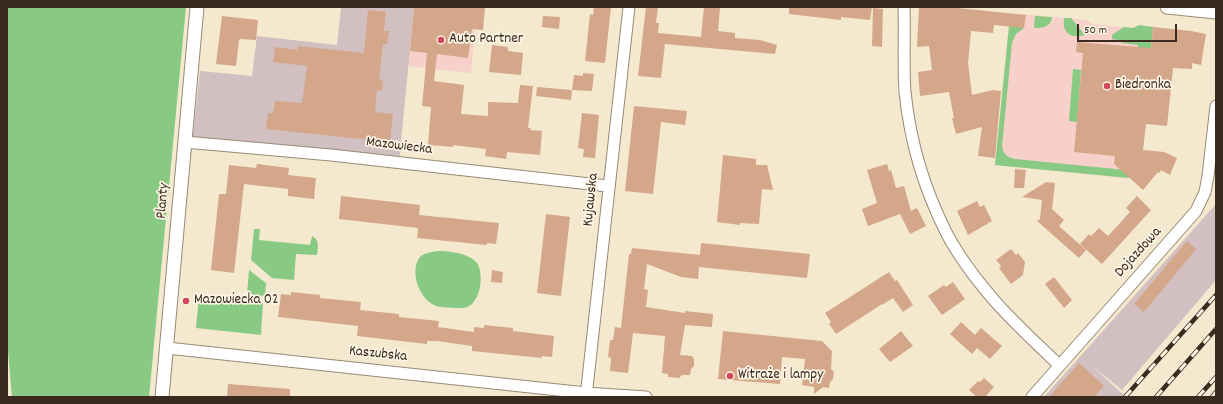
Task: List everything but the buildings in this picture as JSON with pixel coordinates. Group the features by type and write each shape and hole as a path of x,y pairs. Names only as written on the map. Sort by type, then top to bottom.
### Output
{"street":[{"name":"Planty","path":"162,397 197,7"},
{"name":"Kujawska","path":"586,395 629,7"},
{"path":"904,7 905,91 911,131 920,165 932,200 948,235 969,268 993,300 1059,365"},
{"path":"1167,7 1216,12"},
{"name":"Dojazdowa","path":"1032,397 1196,211 1205,192 1216,106"},
{"name":"Mazowiecka","path":"185,142 331,155 608,186"},
{"name":"Kaszubska","path":"167,348 586,395 646,397"}],"shaded area":[{"path":"341,7 414,7 399,163 192,144 200,71 252,76 257,36 337,45"},
{"name":"Auto Partner","path":"414,7 477,7 471,73 408,66"},
{"path":"1010,13 1087,20 1092,24 1133,28 1139,25 1145,26 1128,178 995,165"},
{"path":"1216,204 1216,280 1122,390 1091,365 1126,397 1044,397"}],"green space":[{"path":"7,7 186,7 149,397 12,397 7,340"},
{"path":"1035,16 1052,17 1048,25 1040,28 1034,28"},
{"path":"1064,18 1071,18 1085,35 1075,36 1068,34 1064,28"},
{"path":"1139,25 1153,27 1151,49 1131,176 1128,178 995,165 1009,26 1024,28 1016,34 1012,43 1002,146 1005,154 1015,159 1126,170 1138,45 1122,43 1123,41 1112,39 1112,35 1124,27 1133,28"},
{"path":"1073,69 1081,70 1077,122 1069,121"},
{"path":"254,229 260,229 259,240 310,245 312,236 317,242 317,255 296,254 294,280 272,278 251,260"},
{"path":"437,251 453,252 464,255 477,263 481,275 480,289 474,302 469,306 464,308 449,308 436,306 424,297 417,284 415,269 420,257"},
{"path":"249,270 266,283 265,296 247,294"},
{"path":"199,296 263,303 261,335 196,328"}],"railway":[{"path":"1125,397 1216,295"},
{"path":"1156,397 1216,329"},
{"path":"1198,397 1216,377"},
{"path":"1212,397 1216,392"}],"place":[{"name":"Auto Partner","path":"441,40"},
{"name":"Biedronka","path":"1107,86"},
{"name":"Mazowiecka 02","path":"186,301"},
{"name":"Witraże i lampy","path":"730,376"}]}
